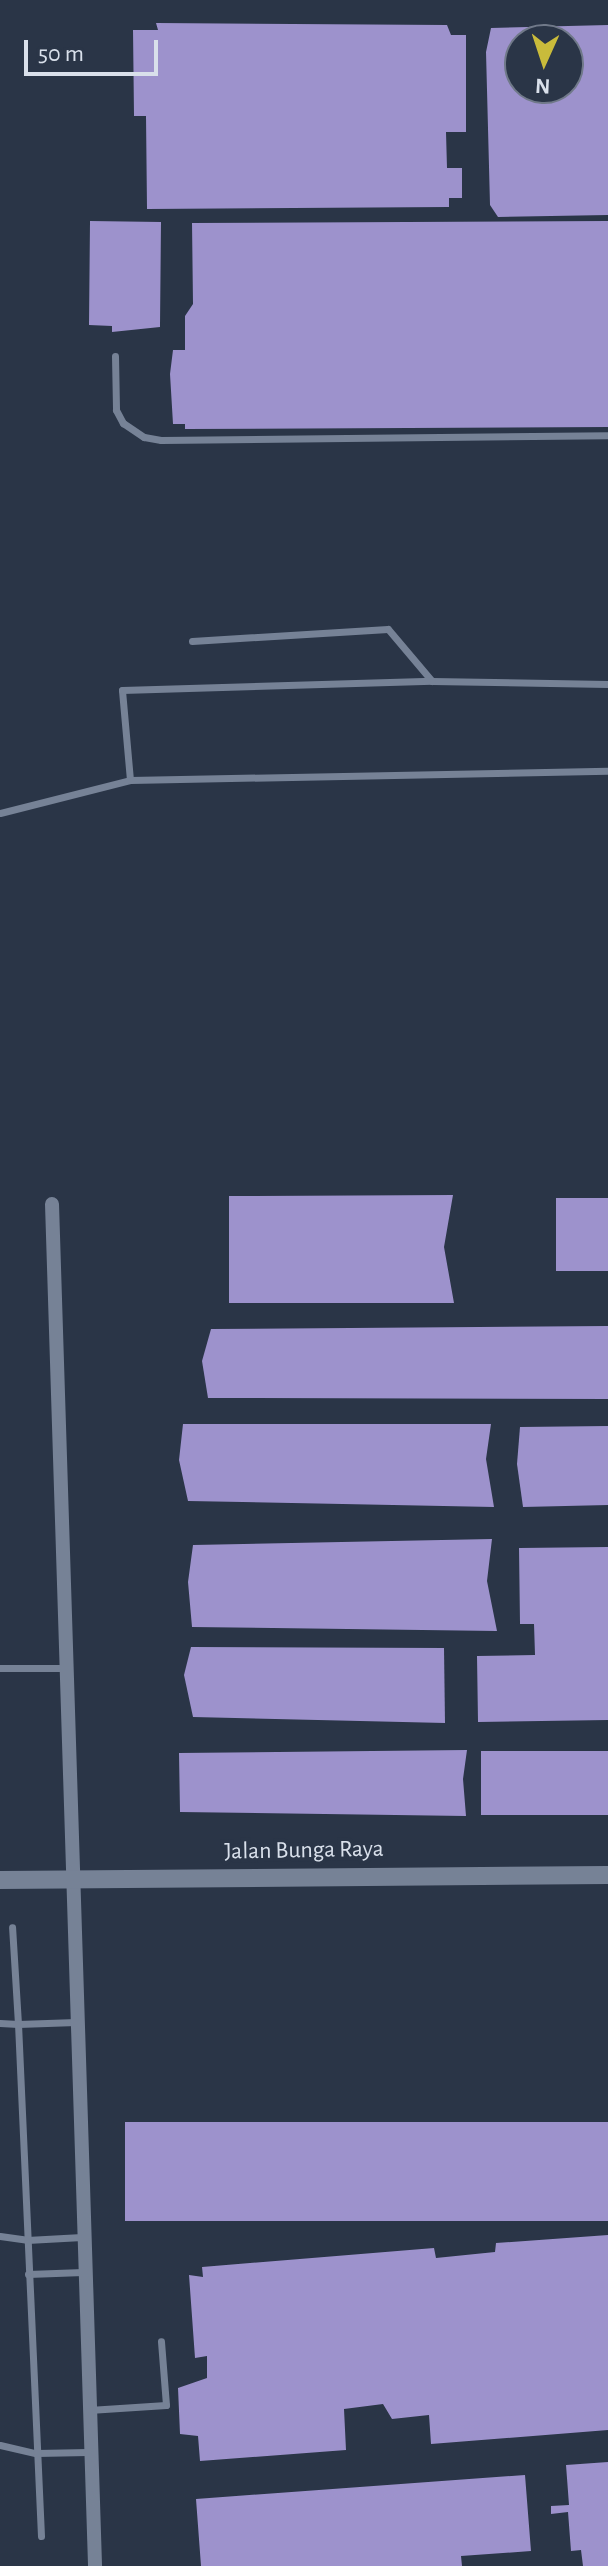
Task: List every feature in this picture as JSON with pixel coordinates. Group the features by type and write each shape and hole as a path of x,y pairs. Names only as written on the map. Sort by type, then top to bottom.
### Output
{"street":[{"path":"52,1204 86,2410 95,2566"},
{"name":"Jalan Bunga Raya","path":"0,1880 608,1875"}],"lane":[{"path":"115,356 116,410 123,423 144,437 161,440 608,435"},
{"path":"192,641 388,629 432,681"},
{"path":"130,780 122,690 432,681 608,684"},
{"path":"0,813 130,780 608,771"},
{"path":"0,1668 66,1668"},
{"path":"12,1927 41,2536"},
{"path":"0,2023 76,2022"},
{"path":"0,2236 27,2240 82,2237"},
{"path":"28,2274 83,2272"},
{"path":"86,2410 166,2405 161,2341"},
{"path":"0,2445 36,2453 88,2452"}],"building":[{"path":"156,23 447,25 451,35 466,35 466,132 446,132 447,168 462,168 462,198 449,198 449,207 147,209 146,116 134,116 133,30 158,30"},
{"path":"608,25 608,215 498,217 490,205 486,52 491,28 504,28 504,104 584,104 584,26"},
{"path":"90,221 161,222 160,327 112,332 112,326 89,325"},
{"path":"608,221 608,427 185,429 185,424 173,424 170,374 173,350 185,350 185,316 193,304 192,223"},
{"path":"453,1195 444,1247 454,1303 229,1303 229,1196"},
{"path":"556,1198 608,1198 608,1271 556,1271"},
{"path":"608,1326 608,1399 208,1398 202,1361 211,1329"},
{"path":"183,1424 491,1424 486,1459 494,1507 188,1501 179,1460"},
{"path":"608,1426 608,1505 523,1507 517,1464 520,1427"},
{"path":"492,1539 487,1581 497,1631 192,1627 188,1582 193,1545"},
{"path":"608,1547 608,1720 478,1722 477,1656 535,1655 534,1624 520,1624 519,1548"},
{"path":"191,1647 444,1648 445,1723 193,1717 184,1675"},
{"path":"467,1750 463,1779 466,1816 180,1812 179,1753"},
{"path":"481,1751 608,1751 608,1815 481,1815"},
{"path":"125,2122 608,2122 608,2221 125,2221"},
{"path":"608,2235 608,2430 431,2444 429,2415 392,2419 383,2404 344,2409 346,2450 200,2461 198,2436 180,2434 178,2388 207,2378 207,2356 195,2358 189,2275 203,2277 202,2267 434,2248 436,2258 495,2252 496,2243"},
{"path":"608,2462 608,2566 583,2566 581,2550 571,2551 568,2512 551,2514 551,2506 569,2505 566,2465"},
{"path":"525,2475 531,2551 461,2556 462,2566 201,2566 196,2499"}]}
